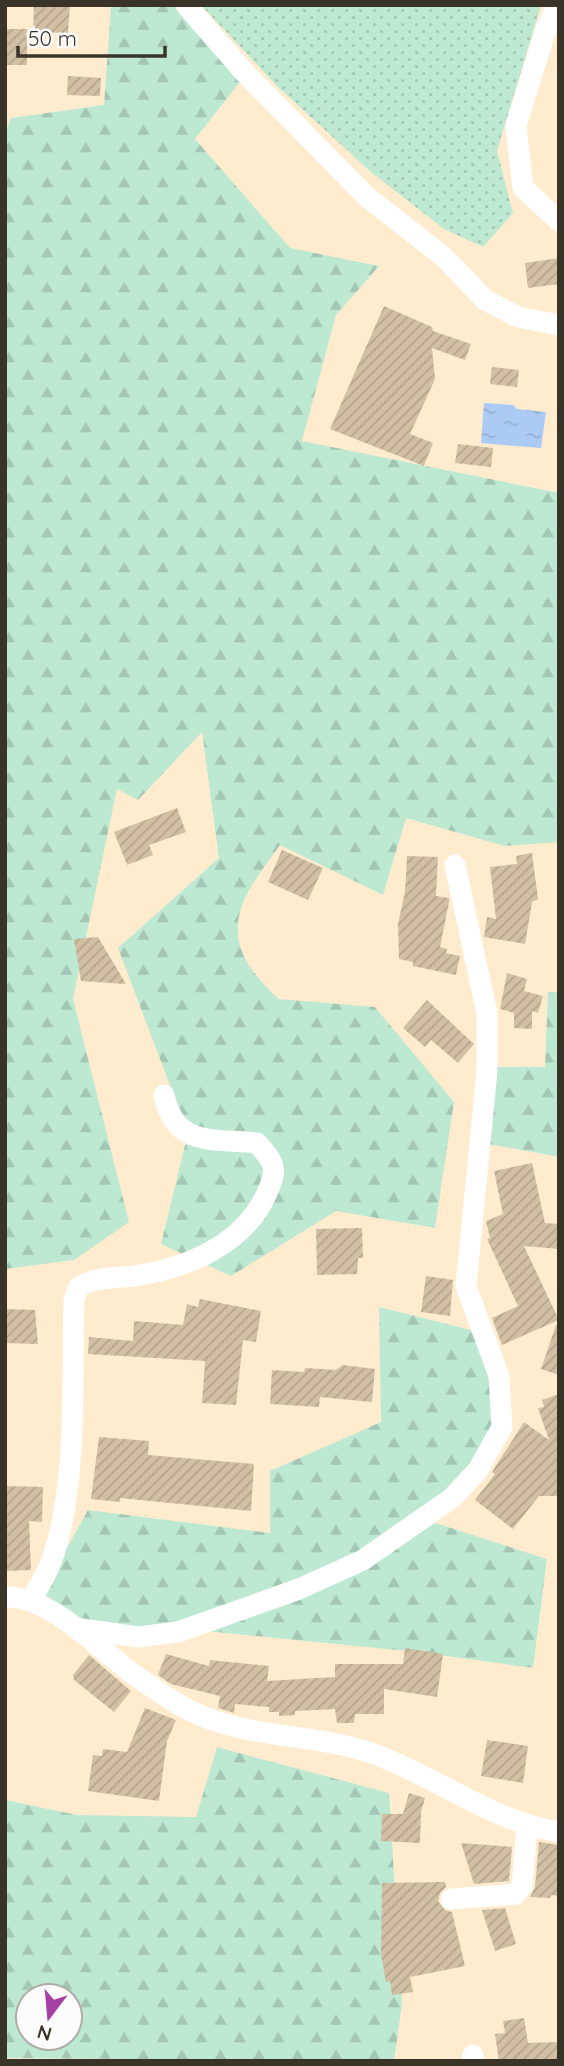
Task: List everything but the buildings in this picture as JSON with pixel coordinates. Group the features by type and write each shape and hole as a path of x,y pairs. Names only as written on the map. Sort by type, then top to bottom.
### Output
{"street":[{"path":"186,5 246,73 367,197 444,257 485,300 518,317 559,325"},
{"path":"557,5 545,32 516,126 523,188 559,221"},
{"path":"75,1628 138,1637 177,1632 299,1589 363,1560 452,1498 478,1470 502,1427 499,1376 466,1286 487,1071 487,1013 456,865"},
{"path":"32,1601 51,1561 61,1517 70,1429 74,1300 78,1288 87,1283 149,1274 204,1256 237,1235 252,1217 275,1175 272,1159 257,1143 196,1136 179,1128 169,1116 164,1095"},
{"path":"5,1597 32,1601 75,1628 136,1676 193,1713 233,1725 314,1739 372,1753 417,1772 496,1814 527,1827 559,1832"},
{"path":"451,1899 516,1894 522,1886 527,1827"}],"green space":[{"path":"111,5 174,5 240,82 195,139 290,248 379,266 336,315 302,441 559,493 559,842 505,846 406,818 383,895 280,845 252,886 239,914 240,945 247,962 278,999 375,1007 454,1102 435,1228 336,1211 231,1276 161,1244 188,1133 118,948 219,858 202,732 138,800 117,789 73,999 129,1222 74,1260 5,1269 5,133 11,118 104,105"},
{"path":"201,5 541,5 497,151 513,213 483,247 444,229 371,172 278,87"},
{"path":"548,992 559,992 559,1157 483,1143 495,1067 545,1067"},
{"path":"379,1307 475,1331 495,1374 497,1427 476,1465 420,1518 547,1559 533,1668 417,1652 175,1628 131,1629 89,1624 42,1593 88,1510 270,1533 270,1471 381,1422"},
{"path":"217,1747 389,1793 402,2004 394,2061 5,2058 5,1800 77,1815 196,1817"}],"water":[{"path":"484,403 513,405 517,409 546,412 541,448 481,443"}]}
